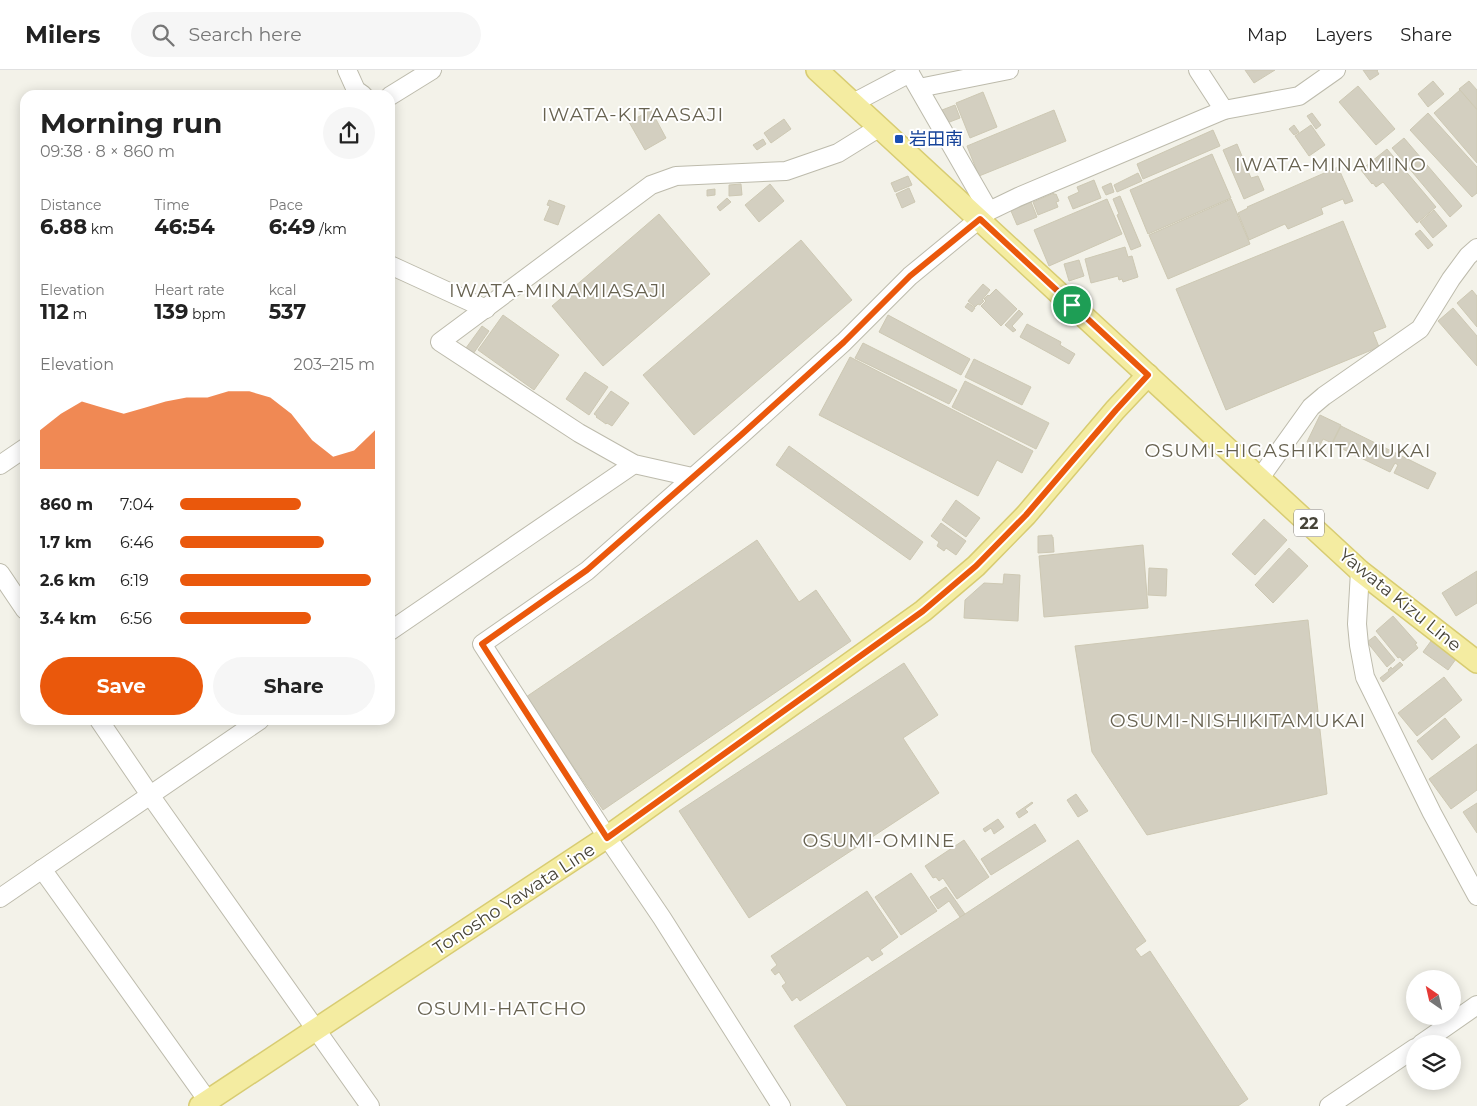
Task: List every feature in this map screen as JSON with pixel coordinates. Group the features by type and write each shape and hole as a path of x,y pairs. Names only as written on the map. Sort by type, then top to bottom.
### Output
{"main road":[{"name":"Yawata Kizu Line","path":"817,70 852,103 984,215 1148,375 1360,571 1477,662"},
{"name":"Tonosho Yawata Line","path":"204,1104 607,838 923,611 976,566 1026,515 1148,375"}],"street":[{"path":"347,70 356,90"},
{"path":"395,93 432,70"},
{"path":"920,88 1009,70"},
{"path":"1198,70 1224,110"},
{"path":"781,1106 678,943 607,838 482,644 587,570 844,342 910,276 984,215 1018,197 1224,110 1300,96 1336,70"},
{"path":"852,103 909,72 920,88 984,215"},
{"path":"692,477 634,464 578,433 440,342 651,185 676,176 786,171 838,153 880,127"},
{"path":"1260,478 1311,407 1420,329 1451,279 1468,256 1477,248"},
{"path":"395,267 486,309"},
{"path":"0,465 20,451"},
{"path":"395,628 634,464"},
{"path":"1360,571 1357,624 1358,645 1365,677 1432,812 1477,896"},
{"path":"0,573 20,603"},
{"path":"102,725 370,1106"},
{"path":"0,898 253,725"},
{"path":"42,869 204,1104"},
{"path":"1434,1035 1477,1005"},
{"path":"1329,1106 1406,1054"}],"building":[{"path":"1245,70 1275,70 1254,83"},
{"path":"1363,70 1378,70 1379,74 1370,80"},
{"path":"1433,81 1444,94 1428,107 1418,94"},
{"path":"1469,81 1477,90 1477,109 1459,89"},
{"path":"1358,86 1395,129 1376,145 1339,102"},
{"path":"1460,90 1477,110 1477,163 1434,113"},
{"path":"983,92 997,127 970,138 956,103"},
{"path":"955,105 960,118 947,123 942,110"},
{"path":"651,110 666,138 645,150 629,122"},
{"path":"1054,110 1066,141 979,176 967,146"},
{"path":"1312,113 1321,125 1316,129 1307,116"},
{"path":"1428,113 1477,167 1477,193 1472,197 1410,130"},
{"path":"784,119 791,129 771,143 764,133"},
{"path":"1294,125 1299,132 1294,135 1289,129"},
{"path":"1311,125 1325,145 1309,156 1295,136"},
{"path":"1213,130 1220,146 1143,179 1137,164"},
{"path":"1404,138 1462,206 1450,217 1392,148"},
{"path":"763,139 766,144 757,150 753,145"},
{"path":"1237,144 1251,178 1258,176 1264,190 1244,199 1223,150"},
{"path":"1387,149 1436,207 1417,223 1383,182 1376,187 1361,170"},
{"path":"1212,154 1231,198 1148,234 1130,190"},
{"path":"1338,167 1353,201 1345,204 1343,199 1321,208 1323,214 1288,229 1285,224 1249,240 1238,213 1247,207"},
{"path":"1138,173 1142,181 1117,192 1114,185"},
{"path":"908,176 912,185 895,192 891,183"},
{"path":"1094,180 1101,198 1073,209 1068,197 1079,192 1077,187"},
{"path":"1111,183 1114,192 1106,195 1102,187"},
{"path":"741,184 742,195 729,196 729,185"},
{"path":"770,184 784,201 759,222 745,205"},
{"path":"909,188 915,202 902,208 896,194"},
{"path":"715,189 715,195 707,196 707,190"},
{"path":"1054,193 1059,201 1056,202 1058,207 1038,215 1033,202"},
{"path":"1120,196 1141,246 1131,250 1117,215 1119,214 1113,199"},
{"path":"727,198 731,202 720,211 717,207"},
{"path":"1107,199 1122,234 1049,266 1034,230"},
{"path":"1231,199 1250,244 1168,279 1149,235"},
{"path":"549,200 565,206 558,225 544,220 550,206 547,205"},
{"path":"1031,202 1037,217 1017,225 1011,211"},
{"path":"1434,210 1447,226 1433,238 1420,222"},
{"path":"659,214 710,274 603,366 552,306"},
{"path":"1343,221 1386,327 1373,332 1379,347 1226,410 1176,289"},
{"path":"1420,230 1433,245 1428,249 1415,234"},
{"path":"801,240 852,300 694,435 643,375"},
{"path":"1125,247 1128,257 1132,256 1138,277 1123,282 1122,279 1119,280 1118,276 1091,283 1085,259"},
{"path":"1079,260 1084,276 1069,281 1064,264"},
{"path":"983,284 990,290 982,300 984,301 975,307 968,301"},
{"path":"996,289 1017,309 1001,326 981,306 986,301 984,299"},
{"path":"1472,290 1477,296 1477,327 1457,303"},
{"path":"968,303 975,308 972,312 965,307"},
{"path":"1453,308 1477,336 1477,366 1438,321"},
{"path":"1019,310 1023,314 1012,326 1016,330 1013,332 1005,325"},
{"path":"503,315 559,355 534,390 478,350"},
{"path":"888,315 970,359 961,375 879,332"},
{"path":"1027,324 1061,342 1060,345 1075,354 1069,364 1020,337"},
{"path":"482,326 489,331 473,354 466,348"},
{"path":"863,343 957,390 949,404 855,358"},
{"path":"850,357 1033,451 1022,473 997,460 978,496 819,415"},
{"path":"974,359 1031,387 1022,405 965,377"},
{"path":"585,372 608,387 589,415 566,399"},
{"path":"965,381 1049,423 1036,449 952,407"},
{"path":"611,391 629,403 612,426 606,424 594,414"},
{"path":"1320,415 1341,425 1332,443 1323,439 1319,447 1307,442"},
{"path":"1341,426 1436,473 1428,489 1394,473 1398,465 1395,463 1390,472 1332,444"},
{"path":"789,446 923,542 910,560 776,465"},
{"path":"956,500 980,518 966,537 942,520"},
{"path":"1264,519 1287,540 1255,575 1232,554"},
{"path":"941,523 966,541 956,555 946,548 944,551 937,546 939,542 931,536"},
{"path":"1052,535 1054,552 1038,553 1038,536"},
{"path":"757,540 799,602 816,590 851,641 603,810 526,697"},
{"path":"1143,545 1148,608 1044,617 1039,556"},
{"path":"1289,548 1308,566 1273,603 1255,585"},
{"path":"1149,568 1167,569 1166,596 1148,595"},
{"path":"1477,571 1477,603 1456,616 1442,593"},
{"path":"1004,574 1020,575 1018,621 964,618 965,600 984,583 1003,584"},
{"path":"1393,616 1417,643 1415,644 1418,648 1403,661 1400,657 1398,658 1376,631"},
{"path":"1308,620 1327,794 1147,835 1092,752 1075,646"},
{"path":"1375,636 1395,660 1387,667 1367,642"},
{"path":"1431,641 1456,659 1448,670 1423,652"},
{"path":"1400,662 1403,665 1383,682 1380,678 1391,667 1392,669"},
{"path":"904,663 938,715 903,738 939,793 749,918 679,811"},
{"path":"1444,677 1462,700 1417,736 1398,713"},
{"path":"1445,718 1460,737 1432,760 1417,741"},
{"path":"1477,744 1477,790 1451,809 1429,779"},
{"path":"1076,794 1088,811 1078,817 1067,800"},
{"path":"1032,802 1025,809 1028,812 1019,818 1016,813"},
{"path":"1477,803 1477,833 1463,812"},
{"path":"998,819 1004,827 994,834 991,828 985,832 983,829"},
{"path":"1035,824 1046,841 991,875 981,859"},
{"path":"964,840 989,877 957,899 943,878 939,881 936,877 933,878 925,866"},
{"path":"1078,840 1146,941 1135,949 1141,957 1150,951 1248,1099 1238,1106 847,1106 794,1026"},
{"path":"911,873 937,911 901,935 875,897"},
{"path":"946,887 965,914 960,917 949,901 938,909 930,897"},
{"path":"867,891 898,937 880,950 883,954 872,961 868,956 800,1001 797,997 792,1001 782,986 786,983 779,972 775,975 771,970 777,965 771,956"}],"place":[{"name":"岩田南","path":"899,139"}],"district":[{"name":"IWATA-KITAASAJI","path":"633,114"},
{"name":"IWATA-MINAMINO","path":"1331,164"},
{"name":"IWATA-MINAMIASAJI","path":"558,290"},
{"name":"OSUMI-HIGASHIKITAMUKAI","path":"1288,450"},
{"name":"OSUMI-NISHIKITAMUKAI","path":"1238,720"},
{"name":"OSUMI-OMINE","path":"879,840"},
{"name":"OSUMI-HATCHO","path":"502,1008"}],"route":[{"path":"980,219 1072,305 1148,375 1026,515 976,566 923,611 607,838 482,644 587,570 844,342 910,276 980,219"}]}
